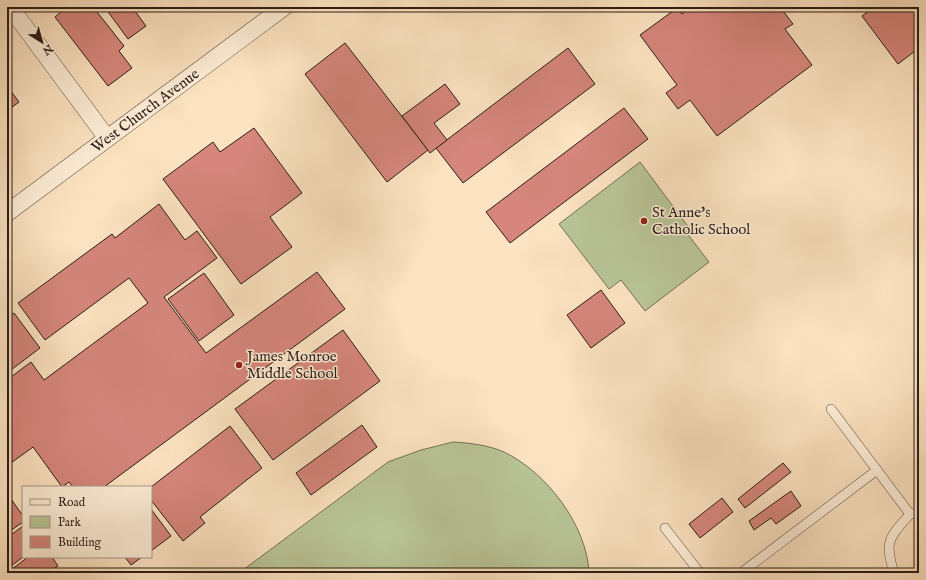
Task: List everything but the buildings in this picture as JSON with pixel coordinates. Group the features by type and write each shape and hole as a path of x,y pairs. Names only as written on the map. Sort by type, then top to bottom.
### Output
{"street":[{"path":"10,7 107,138"},
{"name":"West Church Avenue","path":"7,213 284,7"}],"lane":[{"path":"831,409 877,470 914,514 891,536 889,555 894,573"},
{"path":"741,573 877,470"},
{"path":"665,528 700,573"}],"green space":[{"path":"640,162 690,229 686,232 709,262 645,311 621,280 609,289 559,224"},
{"path":"453,442 479,445 504,452 520,461 549,486 562,502 581,537 589,573 239,573 388,462 421,450"}],"place":[{"name":"St Anne's Catholic School","path":"644,221"},
{"name":"James Monroe Middle School","path":"239,365"}]}
